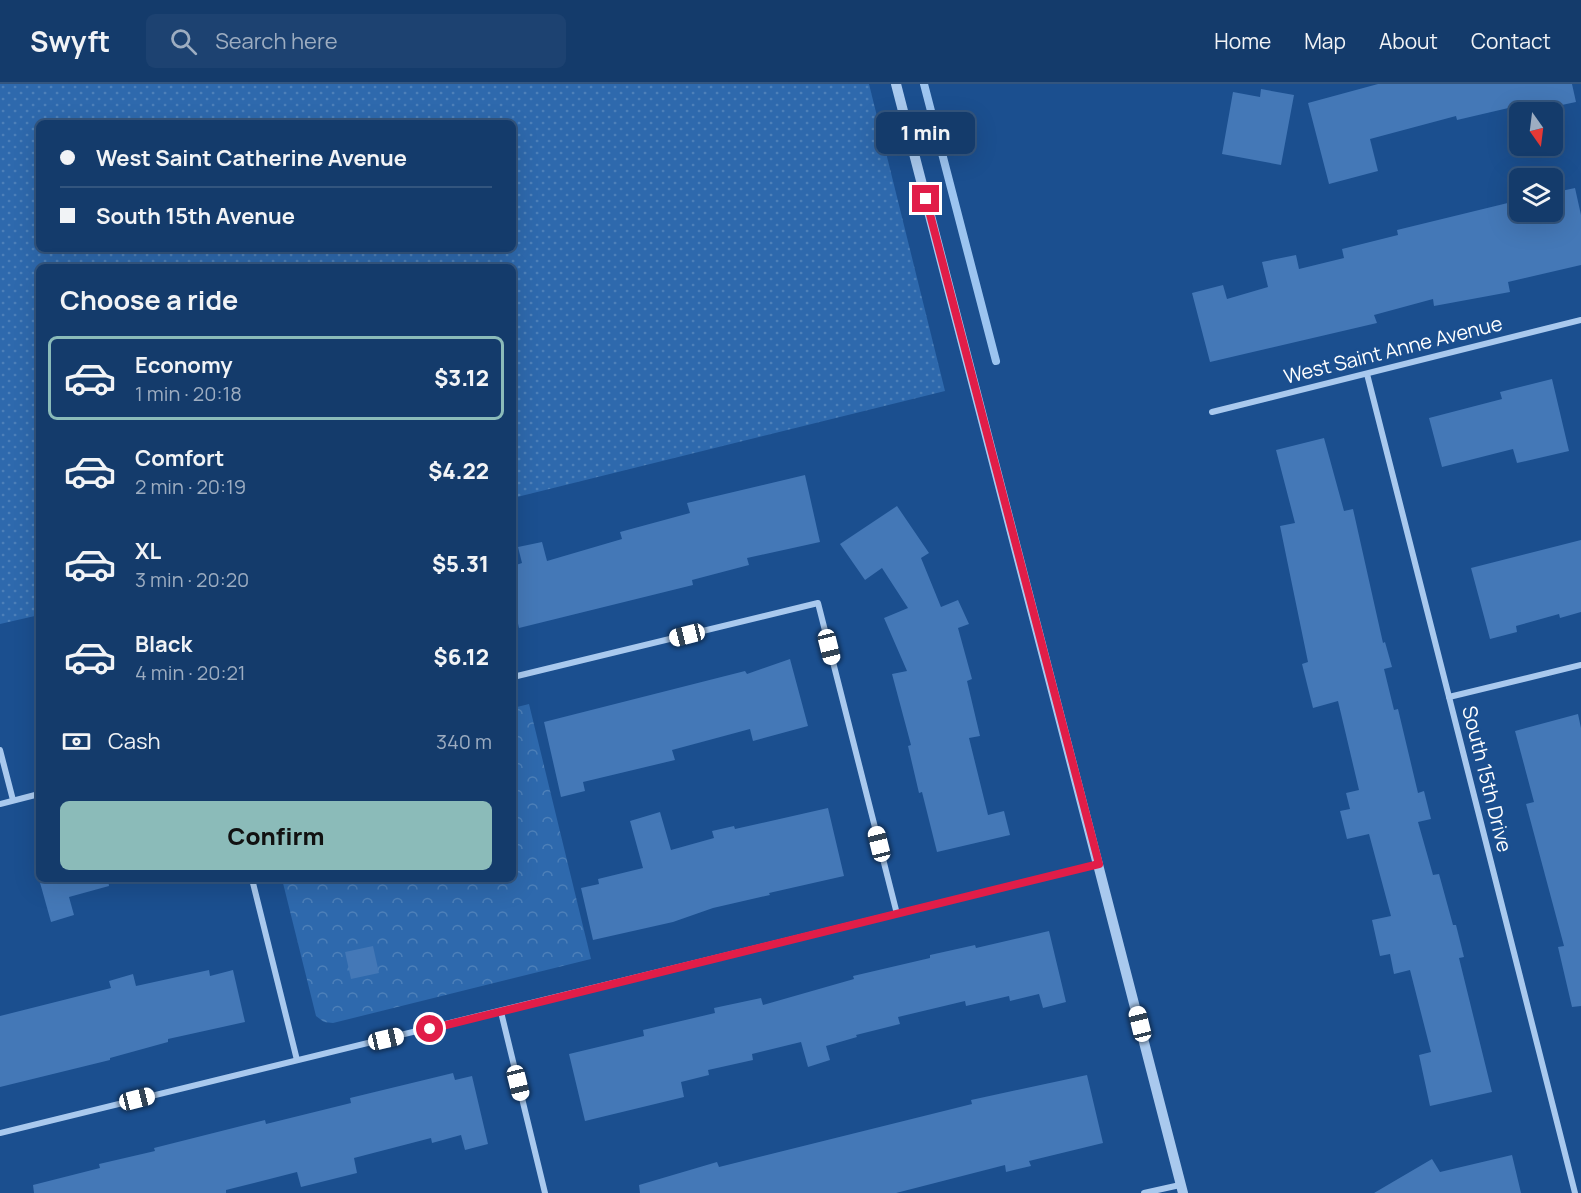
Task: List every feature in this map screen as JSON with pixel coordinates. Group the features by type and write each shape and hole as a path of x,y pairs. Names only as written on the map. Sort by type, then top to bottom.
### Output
{"street":[{"path":"896,84 1182,1189 1144,1193"},
{"name":"West Saint Anne Avenue","path":"1212,412 1581,320"},
{"name":"South 15th Drive","path":"1367,374 1575,1193"},
{"path":"516,676 818,603 897,914"},
{"path":"1449,697 1581,665"},
{"path":"0,750 13,801"},
{"path":"0,804 36,795"},
{"path":"0,1133 1099,864"},
{"path":"253,882 297,1060"},
{"path":"501,1012 545,1193"}],"green space":[{"path":"0,84 869,84 945,391 516,497 516,264 36,264 36,616 0,624"},
{"path":"529,704 591,959 333,1023 324,1022 316,1016 283,882 516,882 516,707"}],"building":[{"path":"1378,84 1572,84 1576,102 1563,105 1563,102 1509,102 1509,108 1457,120 1456,116 1370,139 1378,171 1329,184 1308,103"},
{"path":"1261,89 1294,95 1281,165 1222,154 1233,92 1260,97"},
{"path":"1575,188 1581,215 1581,265 1508,282 1510,292 1434,306 1433,299 1374,315 1377,323 1210,362 1192,293 1223,285 1227,299 1268,287 1262,262 1296,255 1299,269 1344,258 1342,249 1398,235 1397,230 1509,203 1509,222 1563,222 1563,191"},
{"path":"1552,379 1569,451 1517,463 1513,449 1442,467 1429,418 1502,399 1500,392"},
{"path":"1324,438 1344,511 1353,509 1383,643 1385,642 1392,667 1384,669 1394,710 1398,709 1418,793 1424,791 1431,819 1418,822 1433,875 1439,874 1453,925 1456,925 1464,957 1459,958 1492,1092 1430,1106 1419,1055 1431,1052 1410,970 1394,974 1390,954 1380,956 1372,920 1391,916 1369,834 1347,839 1340,811 1350,809 1346,793 1359,790 1338,701 1313,708 1302,664 1308,662 1280,526 1295,523 1276,450"},
{"path":"805,475 820,542 747,558 749,565 692,580 693,585 519,628 516,614 516,565 522,563 518,547 542,542 547,561 622,539 620,532 690,513 687,503"},
{"path":"897,506 929,553 921,558 941,607 958,600 969,624 958,628 972,679 967,681 980,736 969,738 988,815 1004,811 1010,835 937,852 922,792 919,793 908,746 911,745 892,674 907,671 884,618 908,608 882,568 865,580 840,544"},
{"path":"1581,540 1581,612 1560,618 1559,614 1516,626 1517,632 1490,639 1471,568"},
{"path":"790,659 808,726 753,741 750,729 672,750 675,760 583,782 585,791 561,797 544,722 745,671 747,674"},
{"path":"1578,714 1581,728 1581,1006 1572,1007 1558,947 1564,946 1526,804 1534,802 1515,731"},
{"path":"828,808 844,876 713,908 673,922 593,940 581,888 599,884 598,879 643,868 630,821 660,812 671,850 714,838 712,831 734,826 735,829"},
{"path":"40,882 108,882 109,886 69,897 74,915 51,922"},
{"path":"1049,931 1066,1002 1043,1008 1039,994 1010,1001 1009,996 966,1006 965,1001 898,1017 900,1024 856,1035 857,1037 826,1046 830,1060 808,1067 801,1042 752,1054 753,1060 708,1070 709,1075 681,1082 684,1097 585,1121 569,1054 644,1036 643,1030 715,1013 714,1008 761,998 763,1005 854,979 853,976 930,958 930,955 975,945 976,948"},
{"path":"373,946 379,973 351,979 345,952"},
{"path":"209,970 210,976 233,970 245,1022 168,1039 168,1042 110,1058 110,1060 0,1087 0,1016 111,988 109,981 133,974 136,986"},
{"path":"453,1073 455,1080 472,1076 488,1144 465,1150 461,1135 432,1143 431,1138 354,1158 357,1173 301,1187 297,1172 226,1190 226,1193 34,1193 33,1185 100,1168 99,1164 155,1151 154,1148 265,1120 266,1124 351,1103 350,1098"},
{"path":"1087,1075 1103,1143 1029,1161 1031,1166 1006,1172 1005,1165 896,1193 640,1193 639,1185 717,1162 719,1167 972,1104 971,1100"},
{"path":"1512,1155 1521,1193 1374,1193 1432,1159 1440,1172"}],"waterway":[{"path":"924,84 996,361"}],"route":[{"path":"430,1029 1099,864 926,199"}]}
